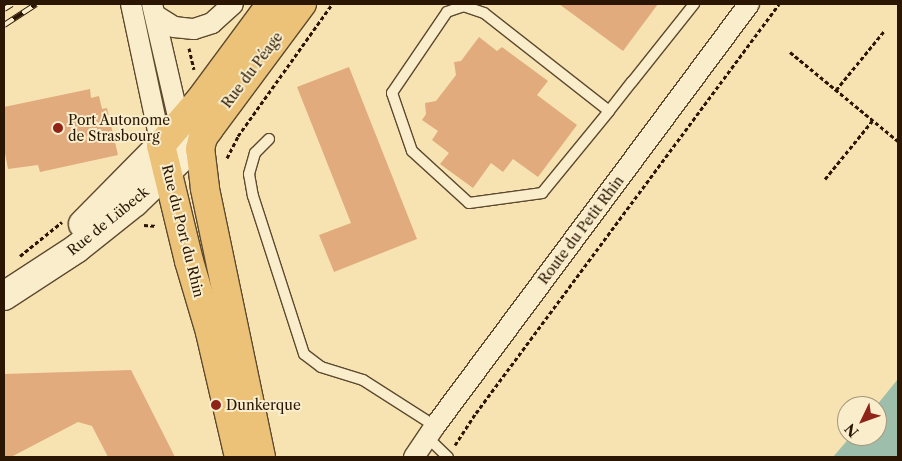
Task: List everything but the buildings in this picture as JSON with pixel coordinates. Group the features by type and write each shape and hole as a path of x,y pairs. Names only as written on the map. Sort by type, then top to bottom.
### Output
{"main road":[{"name":"Rue du Péage","path":"191,131 271,4"},
{"name":"Rue du Péage","path":"191,131 302,4"},
{"name":"Rue de Lübeck","path":"4,296 31,277 170,158 191,131"},
{"name":"Rue du Port du Rhin","path":"191,131 200,150 200,164 261,457"},
{"name":"Rue du Port du Rhin","path":"170,158 186,204 221,321 241,368"},
{"name":"Rue du Port du Rhin","path":"170,158 189,261 210,332 239,457"}],"street":[{"name":"Rue du Port du Rhin","path":"131,4 170,158"},
{"path":"153,10 168,25 194,29 212,23 233,4"},
{"name":"Route du Petit Rhin","path":"414,457 431,431 749,4"},
{"name":"Rue du Port du Rhin","path":"153,10 191,131"}],"lane":[{"path":"609,110 484,12 464,6 447,12 392,93 412,151 468,203 542,193 609,110 694,4"},
{"path":"269,139 255,153 249,174 253,196 304,354 321,367 363,380 431,431 448,456"}],"path":[{"path":"227,158 238,136 332,4"},
{"name":"Route du Petit Rhin","path":"448,456 476,413 779,4"},
{"path":"836,90 884,30"},
{"path":"189,46 196,73"},
{"path":"790,52 898,141"},
{"path":"825,179 873,120"}],"shaded area":[{"path":"898,379 898,457 833,457 842,446 887,446 887,396 884,396"}],"railway":[{"path":"4,9 12,4"},
{"path":"4,25 36,4"}],"place":[{"name":"Port Autonome de Strasbourg","path":"58,128"},
{"name":"Dunkerque","path":"216,405"}]}
